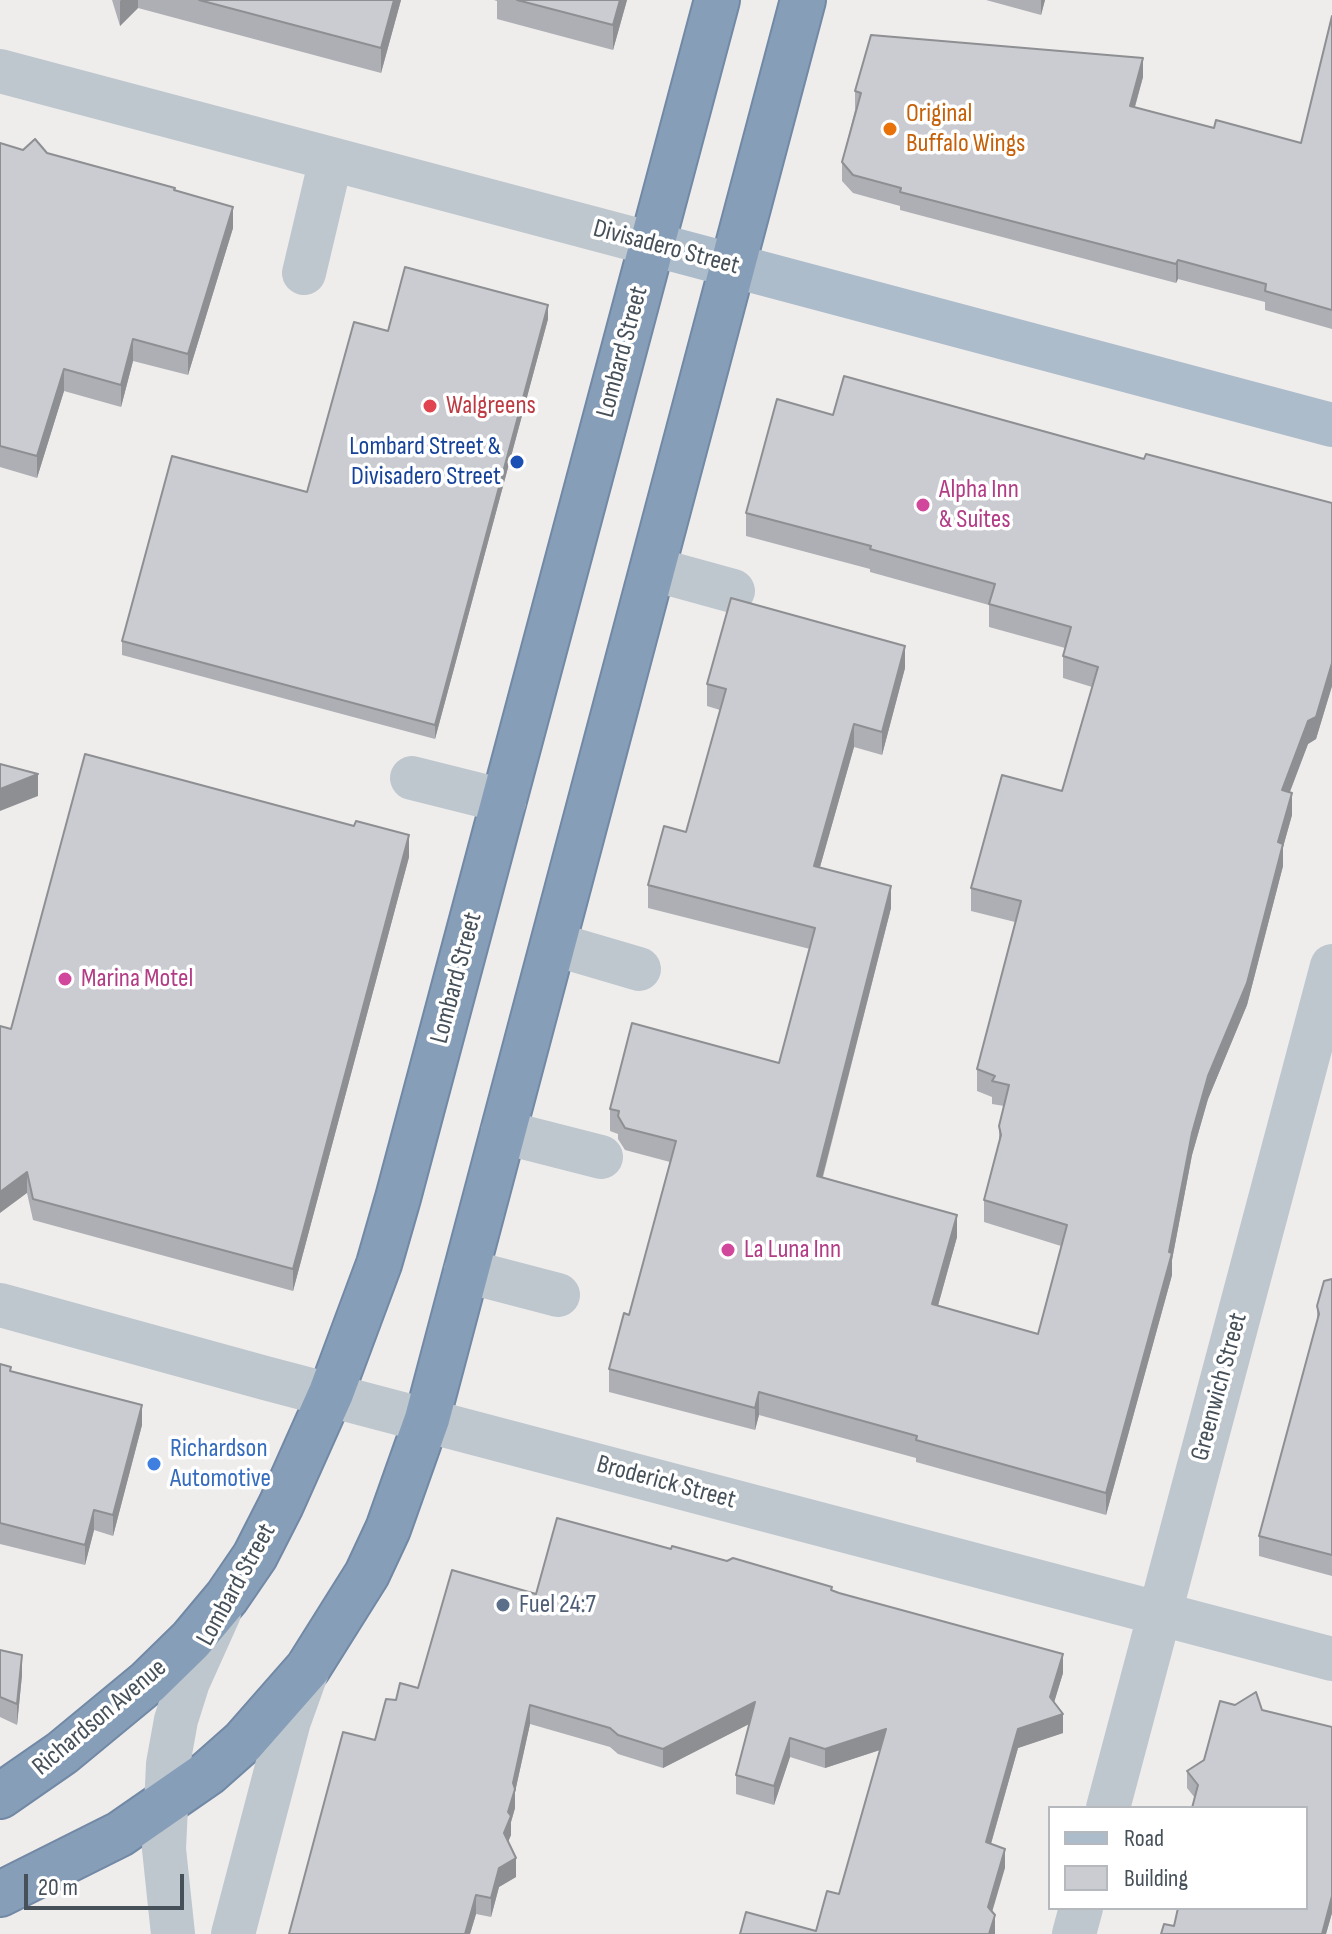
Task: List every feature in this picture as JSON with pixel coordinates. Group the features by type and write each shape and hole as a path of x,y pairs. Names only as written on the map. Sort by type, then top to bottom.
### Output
{"highway":[{"name":"Lombard Street","path":"227,1597 255,1556 281,1505 331,1393 379,1264 717,0"},
{"path":"0,1894 120,1834 208,1773 243,1742 308,1668 367,1574 403,1493 427,1419 803,0"},
{"name":"Richardson Avenue","path":"0,1796 72,1746 148,1682 191,1640 227,1597"}],"main road":[{"name":"Divisadero Street","path":"652,244 1332,425"}],"street":[{"name":"Divisadero Street","path":"0,71 652,244"},
{"path":"304,273 331,159"},
{"path":"653,569 733,591"},
{"path":"412,778 504,801"},
{"path":"554,944 639,969"},
{"name":"Greenwich Street","path":"1109,1806 1332,966"},
{"path":"503,1132 601,1157"},
{"path":"466,1271 558,1295"},
{"name":"Broderick Street","path":"0,1305 265,1378 1332,1659"},
{"name":"Lombard Street","path":"173,1934 164,1849 164,1805 176,1720 188,1682 227,1597"},
{"path":"233,1934 289,1721 308,1668"},
{"path":"1074,1934 1080,1910"}],"building":[{"path":"199,0 394,0 381,48"},
{"path":"517,0 620,0 613,25"},
{"path":"1332,16 1332,310 1265,291 1266,284 1178,260 1176,264 900,192 901,188 853,175 842,162 861,93 855,91 871,35 1143,58 1130,106 1214,128 1216,120 1301,143"},
{"path":"35,139 47,153 233,207 188,354 133,339 121,385 64,369 37,456 0,446 0,143 23,150"},
{"path":"405,267 548,305 435,725 122,641 172,456 307,492 354,322 388,331"},
{"path":"844,376 1144,459 1146,454 1332,503 1332,663 1316,717 1308,721 1282,790 1292,793 1278,842 1283,844 1247,983 1208,1076 1192,1133 1169,1252 1172,1253 1106,1493 759,1392 755,1408 609,1369 624,1313 629,1315 676,1141 625,1128 618,1116 619,1111 610,1109 632,1023 779,1063 815,928 648,885 664,826 686,832 726,689 707,684 731,598 905,646 882,732 854,724 814,866 891,886 817,1176 957,1215 932,1304 1038,1334 1067,1225 984,1200 1001,1135 999,1126 1009,1085 992,1081 995,1076 977,1069 1021,901 971,888 1002,775 1062,791 1098,667 1063,656 1071,627 989,604 995,584 870,549 871,546 746,513 777,399 833,415"},
{"path":"85,754 354,826 356,821 409,835 293,1269 33,1199 27,1172 0,1192 0,1026 11,1029"},
{"path":"0,764 38,774 0,789"},
{"path":"1332,1279 1332,1555 1259,1536 1319,1314 1317,1306 1324,1281"},
{"path":"0,1364 11,1367 10,1371 142,1405 113,1515 94,1510 85,1545 0,1523"},
{"path":"557,1518 671,1549 672,1546 727,1561 733,1558 832,1587 831,1590 839,1593 1063,1654 1050,1697 1063,1714 1018,1729 986,1842 1005,1849 988,1907 995,1915 989,1934 740,1934 746,1912 816,1931 827,1891 839,1894 886,1729 825,1749 790,1738 774,1786 736,1775 755,1702 663,1749 618,1735 610,1728 530,1705 508,1812 511,1816 504,1833 516,1858 499,1868 491,1898 476,1895 465,1934 289,1934 343,1732 375,1740 386,1699 396,1700 400,1683 418,1688 452,1570 536,1594"},
{"path":"0,1650 22,1655 17,1704 0,1697"},
{"path":"1256,1692 1262,1710 1332,1727 1332,1896 1322,1934 1161,1934 1164,1924 1174,1926 1178,1910 1308,1910 1308,1806 1193,1806 1198,1785 1187,1771 1204,1760 1220,1701 1235,1705"}],"place":[{"name":"Original Buffalo Wings","path":"890,129"},
{"name":"Walgreens","path":"430,406"},
{"name":"Lombard Street & Divisadero Street","path":"517,462"},
{"name":"Alpha Inn & Suites","path":"923,505"},
{"name":"Marina Motel","path":"65,979"},
{"name":"La Luna Inn","path":"728,1250"},
{"name":"Richardson Automotive","path":"154,1464"},
{"name":"Fuel 24:7","path":"503,1605"}]}
